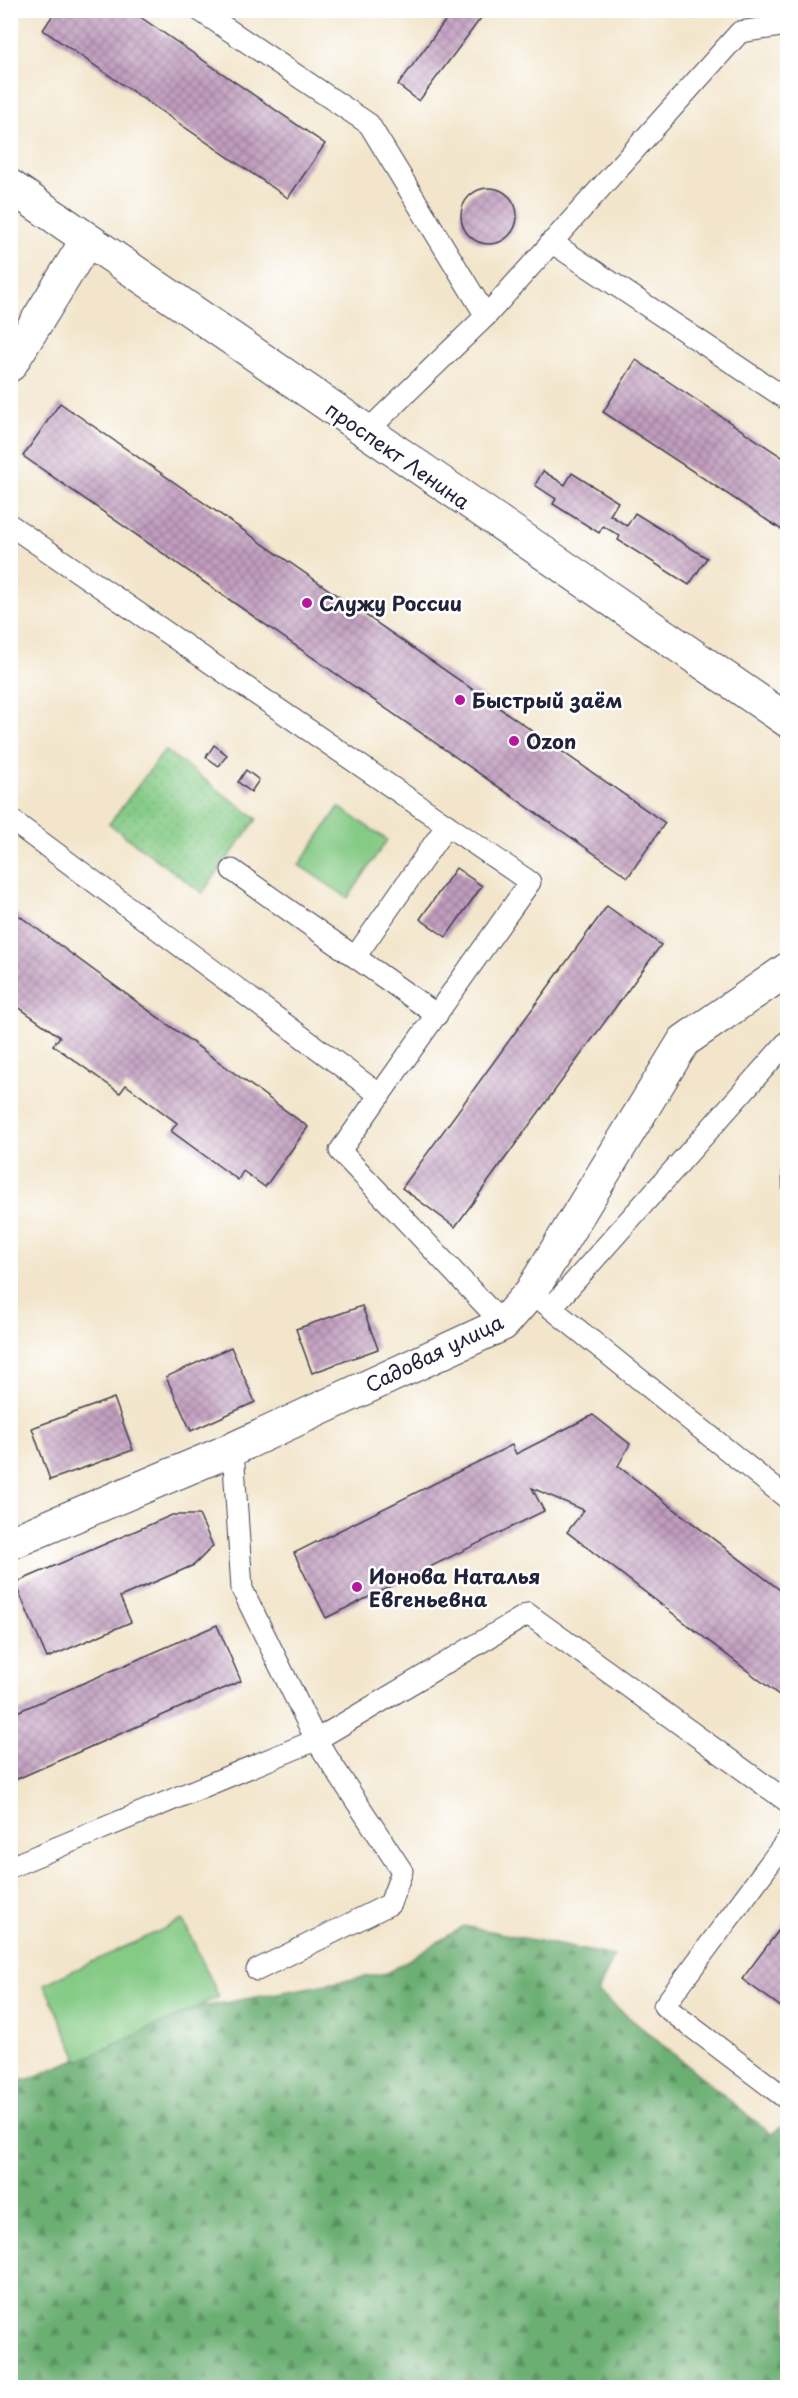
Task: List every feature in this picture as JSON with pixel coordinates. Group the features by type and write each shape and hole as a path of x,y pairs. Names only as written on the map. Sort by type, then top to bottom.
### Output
{"street":[{"name":"проспект Ленина","path":"10,186 365,433 788,721"},
{"path":"10,365 87,240"},
{"name":"Садовая улица","path":"10,1543 233,1449 503,1324 541,1300 684,1041 788,969"}],"lane":[{"path":"199,10 369,124 486,316"},
{"path":"365,433 486,316 740,32 788,25"},
{"path":"552,242 788,400"},
{"path":"10,525 530,882 340,1151 503,1324"},
{"path":"10,819 380,1095"},
{"path":"356,957 447,825"},
{"path":"232,870 437,1015"},
{"path":"788,1041 541,1300 788,1499"},
{"path":"233,1449 242,1589 316,1740 402,1871 390,1904 257,1970"},
{"path":"10,1868 316,1740 528,1614 788,1802"},
{"path":"788,1839 664,2006 788,2100"}],"green space":[{"path":"165,750 257,819 202,893 109,824"},
{"path":"339,807 387,840 348,898 299,865"},
{"path":"183,1920 219,1997 79,2061 44,1984"},
{"path":"464,1926 614,1956 598,1992 771,2134 787,2123 787,2387 11,2387 10,2082 29,2079 196,2008 387,1973"}],"building":[{"path":"56,10 130,10 325,144 288,198 43,30"},
{"path":"453,10 487,10 419,101 398,85"},
{"path":"484,188 494,188 509,196 515,205 517,216 515,227 509,236 494,244 484,244 473,239 466,232 461,221 461,211 466,200 473,193"},
{"path":"636,360 788,461 788,534 603,412"},
{"path":"60,403 665,823 628,877 23,456"},
{"path":"543,471 565,485 572,473 618,502 610,515 627,526 635,513 707,558 689,585 618,540 620,536 603,526 599,533 553,504 556,499 535,485"},
{"path":"214,745 227,755 219,766 206,757"},
{"path":"246,770 259,780 251,792 238,782"},
{"path":"456,868 482,886 446,937 420,919"},
{"path":"607,906 661,945 455,1227 402,1188"},
{"path":"10,909 308,1127 265,1187 243,1171 238,1180 171,1131 177,1123 126,1085 120,1093 53,1045 60,1037 10,1001"},
{"path":"788,1149 788,1261 784,1259 782,1155"},
{"path":"362,1306 378,1349 312,1373 296,1329"},
{"path":"231,1347 255,1402 191,1431 166,1377"},
{"path":"114,1398 133,1450 50,1480 32,1428"},
{"path":"593,1415 630,1444 618,1466 788,1596 788,1702 567,1532 584,1510 532,1488 544,1511 326,1618 294,1553 512,1445 516,1454"},
{"path":"172,1515 199,1515 213,1546 194,1565 120,1597 131,1622 47,1658 15,1583"},
{"path":"217,1625 241,1681 10,1782 10,1715"},
{"path":"788,1918 788,2012 742,1979"}],"place":[{"name":"Служу России","path":"307,603"},
{"name":"Быстрый заём","path":"460,700"},
{"name":"Ozon","path":"514,741"},
{"name":"Ионова Наталья Евгеньевна","path":"357,1587"}]}
